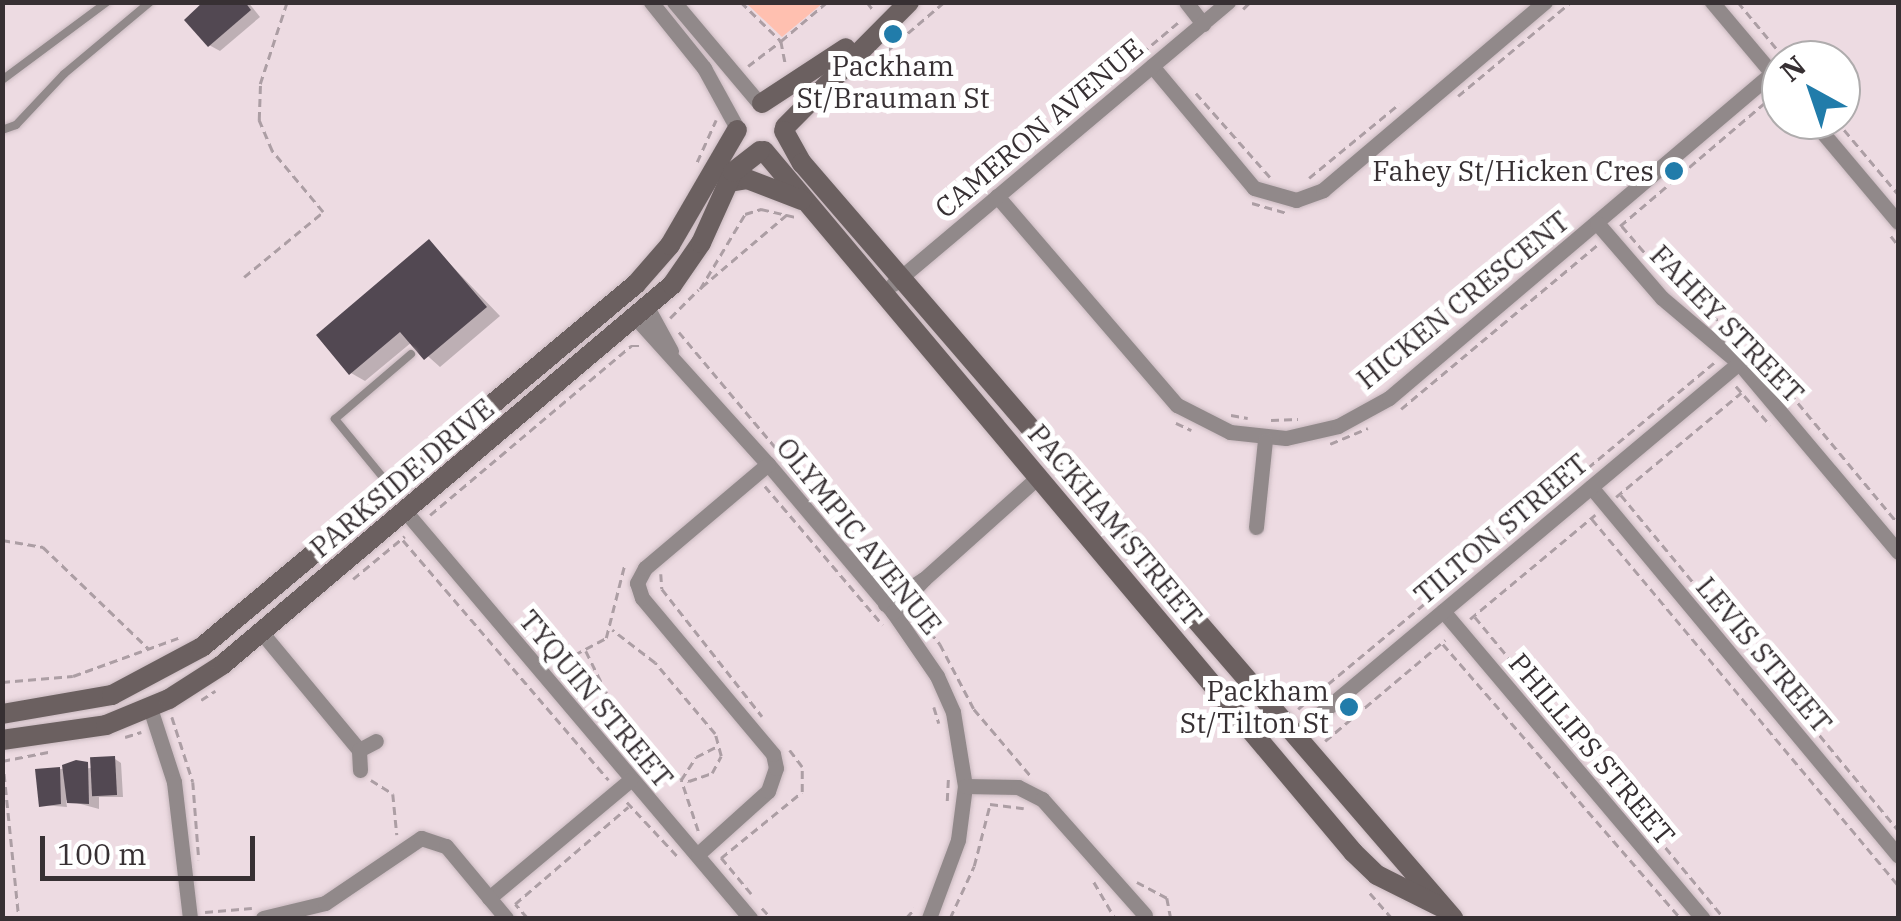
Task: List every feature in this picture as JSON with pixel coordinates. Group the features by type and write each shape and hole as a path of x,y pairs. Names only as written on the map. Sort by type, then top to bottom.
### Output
{"street":[{"path":"651,2 717,88 744,144 762,151 785,129 838,61"},
{"path":"674,2 732,78 760,103 778,110 785,129"},
{"path":"1186,2 1203,24"},
{"name":"CAMERON AVENUE","path":"882,293 1228,2"},
{"path":"1152,66 1254,188 1296,200 1322,190 1545,2"},
{"path":"1712,2 1761,66"},
{"path":"737,129 742,113 838,61 907,4"},
{"name":"HICKEN CRESCENT","path":"996,196 1177,405 1216,426 1265,440 1338,426 1389,398 1602,229 1761,96"},
{"name":"PARKSIDE DRIVE","path":"2,714 83,704 138,685 202,646 625,294 670,245 737,129"},
{"name":"PACKHAM STREET","path":"785,129 796,157 1061,466 1302,729 1449,914"},
{"path":"1829,140 1898,222"},
{"name":"PACKHAM STREET","path":"762,151 1366,866 1449,914"},
{"name":"PARKSIDE DRIVE","path":"2,740 79,732 150,708 262,633 641,312 695,255 728,182 762,151"},
{"path":"728,182 744,179 786,190 811,207"},
{"name":"FAHEY STREET","path":"1602,229 1662,298 1739,363 1898,552"},
{"path":"625,294 641,312"},
{"name":"OLYMPIC AVENUE","path":"641,312 761,469 920,646 953,712 964,786 958,840 930,918"},
{"name":"TILTON STREET","path":"1302,729 1739,363"},
{"path":"1256,528 1265,440"},
{"path":"889,608 1061,466"},
{"path":"697,853 768,790 776,768 773,754 642,598 638,583 645,568 761,469"},
{"name":"LEVIS STREET","path":"1591,487 1898,856"},
{"path":"391,491 405,511"},
{"name":"TYQUIN STREET","path":"405,511 624,785 697,853 750,918"},
{"path":"322,550 337,569"},
{"name":"PHILLIPS STREET","path":"1443,611 1702,918"},
{"path":"262,633 359,750 360,774"},
{"path":"138,685 150,708 174,782 190,918"},
{"path":"1273,754 1302,729"},
{"path":"359,750 376,741"},
{"path":"490,898 624,785"},
{"path":"964,786 1018,787 1042,799 1146,915"},
{"path":"263,918 325,903 421,838 446,846 506,918"},
{"name":"OLYMPIC AVENUE","path":"918,912 940,892"}],"lane":[{"path":"2,80 107,2"},
{"path":"2,130 16,125 64,74 150,2"},
{"path":"391,491 335,419 411,354"}],"path":[{"path":"244,276 323,212 272,151 260,120 260,84 287,2"},
{"path":"742,2 781,41"},
{"path":"732,78 827,2"},
{"path":"867,2 874,10"},
{"path":"874,62 944,2"},
{"path":"1454,100 1571,2"},
{"path":"1738,2 1769,40"},
{"path":"694,168 716,121 706,94 717,88"},
{"path":"1194,91 1282,183"},
{"path":"1392,414 1761,96"},
{"path":"1303,181 1402,102"},
{"path":"1853,140 1898,194"},
{"path":"1245,195 1258,209 1298,212"},
{"path":"761,209 787,216 700,289 744,214 761,209"},
{"path":"640,347 646,348"},
{"path":"1324,741 1742,392"},
{"path":"1167,412 1180,427 1199,432"},
{"path":"1228,414 1309,418"},
{"path":"1324,445 1376,424"},
{"path":"2,466 2,498"},
{"path":"761,469 892,636"},
{"path":"1620,494 1898,830"},
{"path":"1592,518 1898,886"},
{"path":"402,539 624,785 630,806 651,836 697,853"},
{"path":"2,540 36,544 94,592 148,649"},
{"path":"532,640 560,655 586,651 612,630 625,563"},
{"path":"1474,616 1724,918"},
{"path":"612,630 676,684 720,746"},
{"path":"2,682 58,680 189,637"},
{"path":"1442,642 1680,918"},
{"path":"586,651 633,738 681,780 697,853"},
{"path":"928,692 944,740"},
{"path":"1297,710 1302,729 1324,741 1336,756"},
{"path":"142,730 148,747"},
{"path":"681,780 712,774 720,746"},
{"path":"681,780 696,757 720,746"},
{"path":"3,761 19,918"},
{"path":"360,774 393,794 397,836"},
{"path":"946,812 949,774"},
{"path":"950,918 974,866 990,804 1034,814"},
{"path":"528,918 516,904 630,806"},
{"path":"1088,875 1115,918"},
{"path":"906,918 918,912"}],"shaded area":[{"path":"746,3 823,3 782,37"}],"building":[{"path":"203,2 245,2 251,10 208,47 184,20"},
{"path":"429,239 487,307 424,360 400,332 349,375 316,335"},
{"path":"115,756 117,795 92,796 90,757"},
{"path":"76,760 88,762 89,804 67,803 62,765"},
{"path":"60,767 61,804 39,807 35,769"}],"place":[{"name":"Packham St/Brauman St","path":"893,34"},
{"name":"Fahey St/Hicken Cres","path":"1674,171"},
{"name":"Packham St/Tilton St","path":"1349,707"}]}
